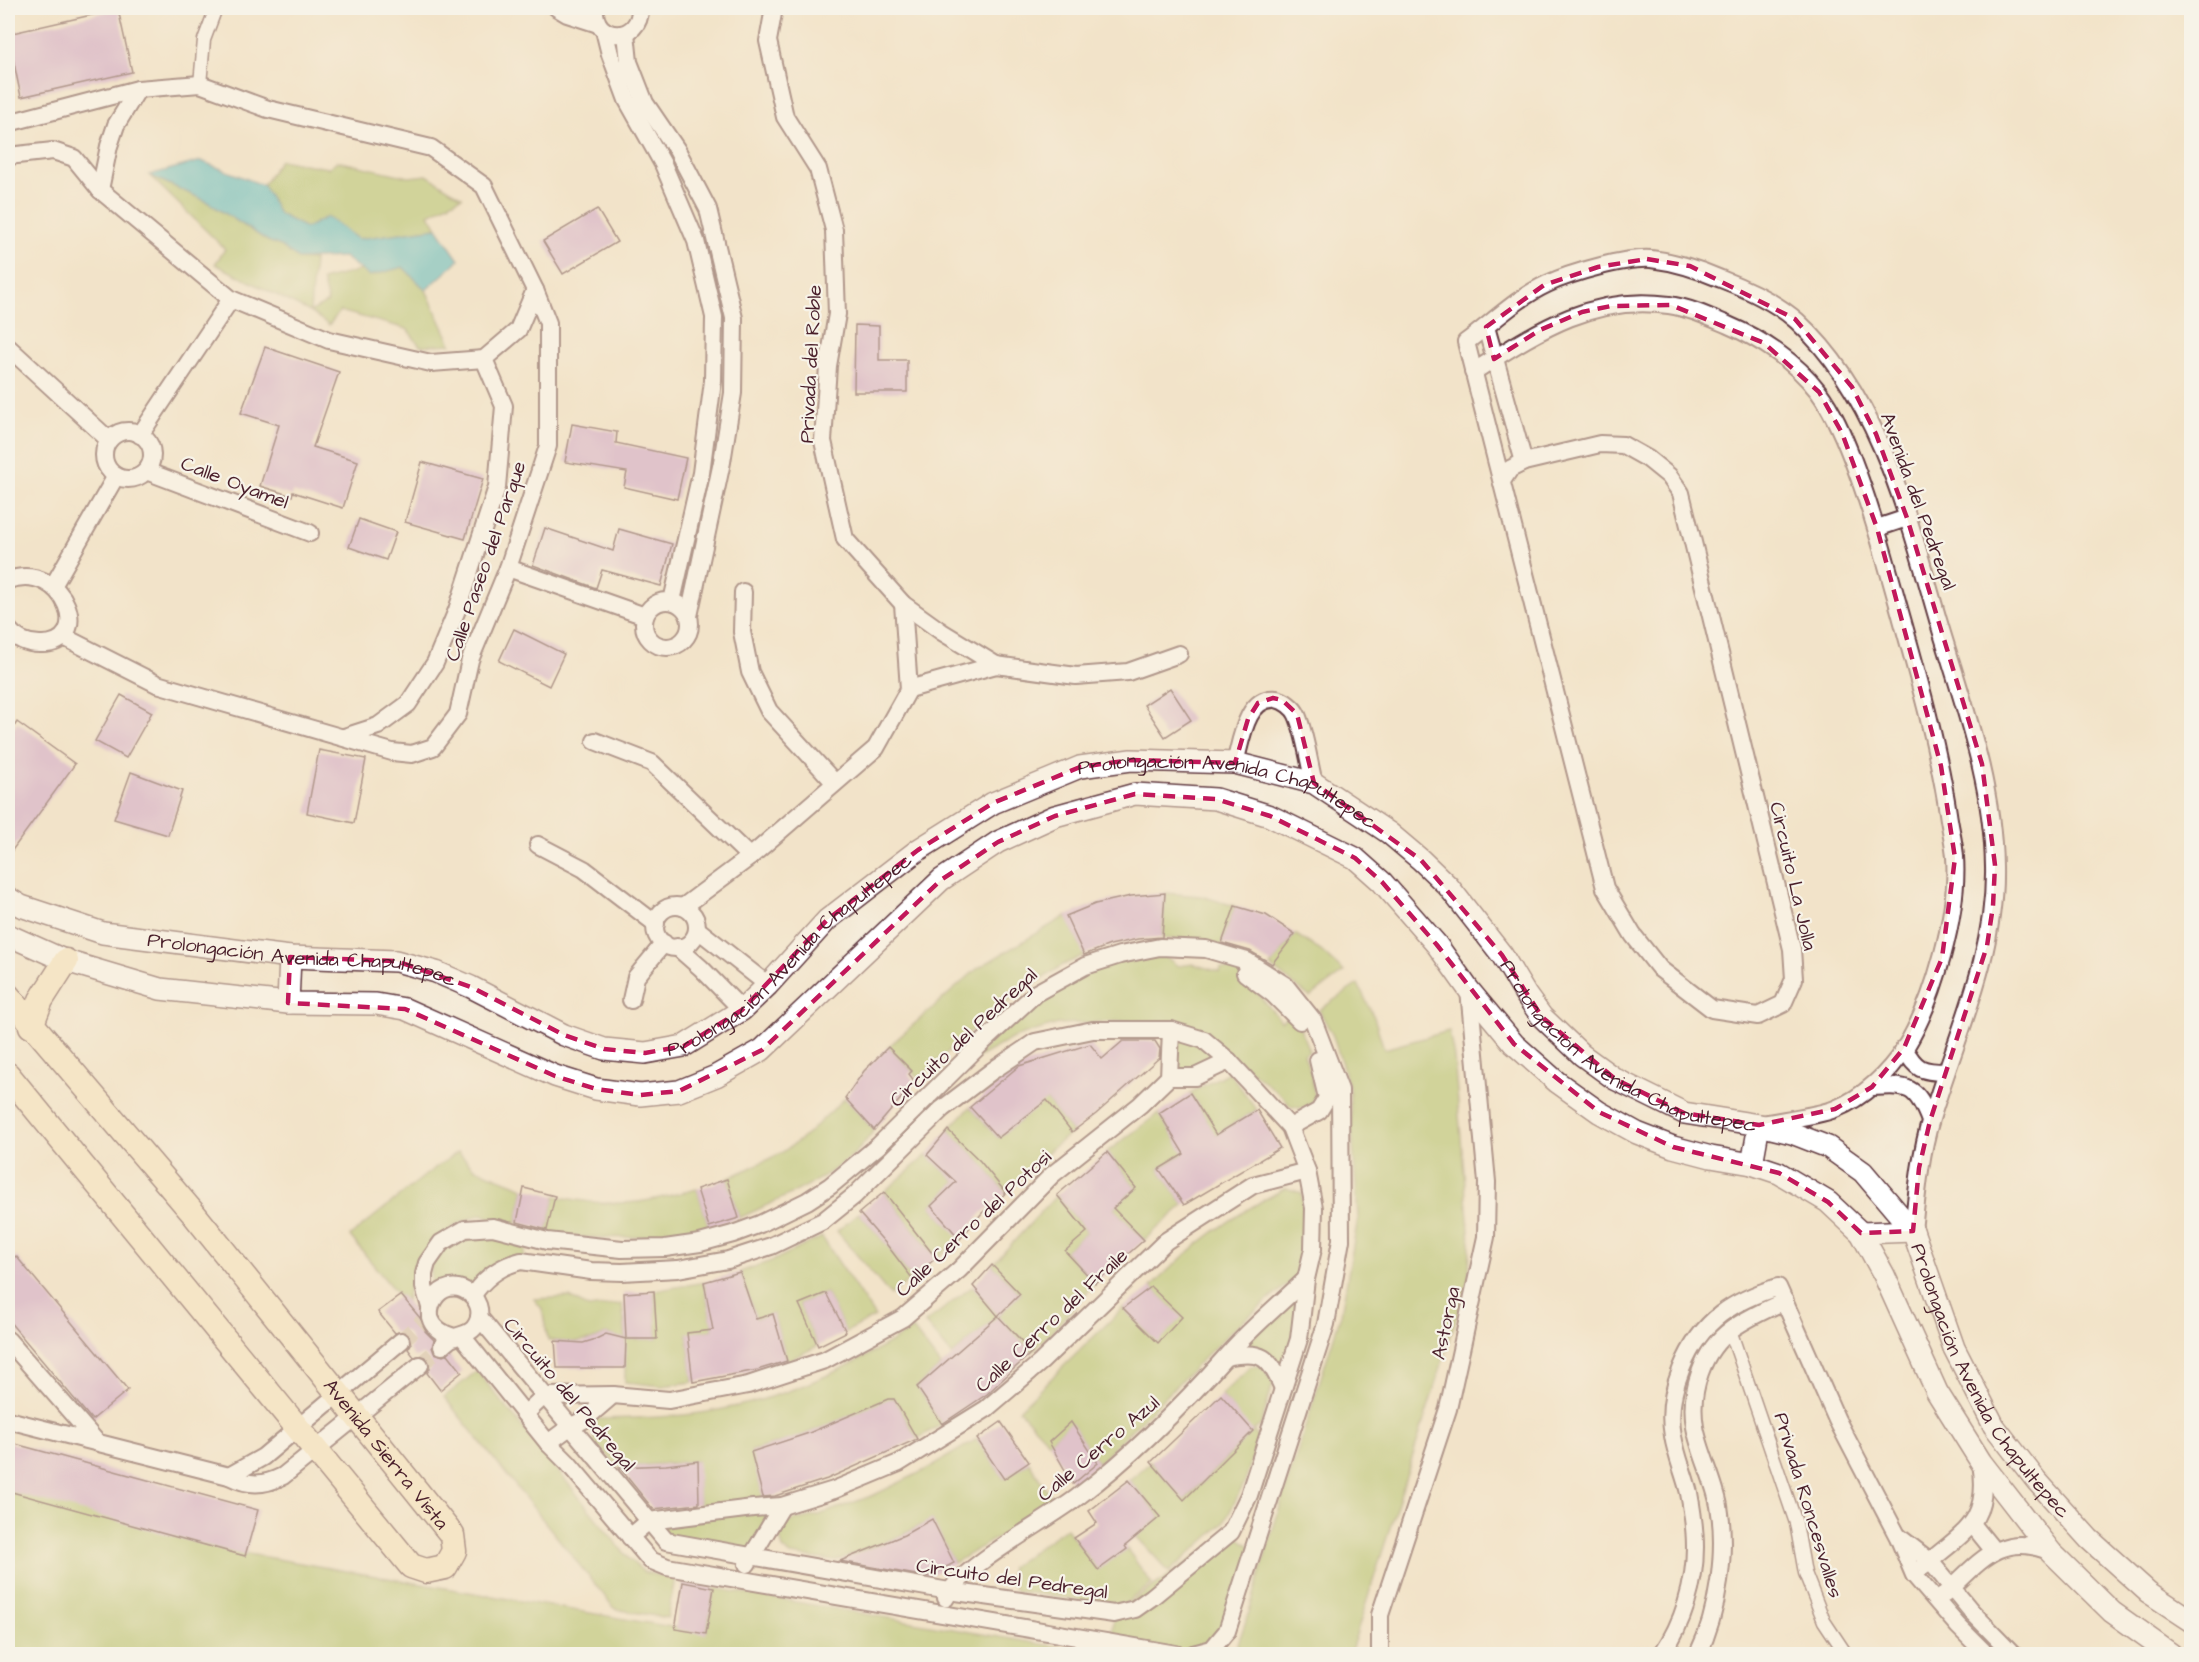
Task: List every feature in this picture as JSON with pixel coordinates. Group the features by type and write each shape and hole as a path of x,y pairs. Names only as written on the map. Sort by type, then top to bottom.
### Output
{"main road":[{"path":"31,1026 41,1000 66,960"},
{"name":"Avenida Sierra Vista","path":"8,996 31,1026 193,1213 452,1535 454,1551 445,1567 426,1571 411,1566 8,1075"}],"street":[{"path":"200,84 204,40 216,8"},
{"path":"557,8 567,14 599,21 619,35 626,33 638,22 640,8"},
{"name":"Privada del Roble","path":"774,8 768,42 785,117 818,169 834,230 837,314 828,366 824,441 845,539 903,604 942,632 996,664 1076,676 1128,672 1179,654"},
{"path":"599,21 627,100 663,164 696,241 714,317 712,381 701,472 672,601"},
{"path":"626,33 629,62 645,103 677,150 708,209 734,318 733,393 722,462 689,616"},
{"name":"Calle Paseo del Parque","path":"8,123 138,89 200,84 268,109 431,148 484,186 535,290 548,323 548,446 508,568 470,660 458,714 433,747 412,754 392,752 157,684 64,637"},
{"path":"100,190 116,125 138,89"},
{"path":"8,156 53,151 74,158 100,190 231,299 329,340 431,363 484,358 518,330 535,290"},
{"name":"Avenida del Pedregal","path":"1466,342 1502,312 1544,285 1568,275 1598,267 1647,259 1690,266 1730,282 1795,319 1827,351 1852,387 1876,434 1907,518 1982,764 1995,865 1993,906 1987,946 1930,1121 1919,1168 1913,1231"},
{"path":"140,435 231,299"},
{"path":"1473,372 1540,330 1582,312 1611,306 1642,304 1671,305 1701,314 1764,343 1800,372 1819,392 1842,433 1876,528 1941,766 1955,858 1952,910 1942,958 1927,1001 1904,1048 1872,1087 1835,1109 1759,1125 1752,1164"},
{"path":"1486,327 1524,462"},
{"name":"Circuito La Jolla","path":"1466,342 1605,888 1633,935 1660,969 1712,1009 1758,1016 1783,1004 1794,979 1792,949 1681,493 1662,470 1623,445 1600,444 1524,462 1510,469 1502,481"},
{"path":"8,347 109,440"},
{"name":"Calle Paseo del Parque","path":"344,737 378,726 408,704 435,663 457,610 497,487 504,406 484,358"},
{"path":"124,432 140,435 150,447 150,464 146,471 132,479 116,476 109,471 104,455 109,440 116,434 124,432"},
{"name":"Calle Oyamel","path":"146,471 310,533"},
{"path":"53,586 116,476"},
{"path":"1876,528 1907,518"},
{"path":"508,568 645,615"},
{"path":"8,580 20,576 32,577 53,586 66,604 69,615 69,627 64,637 57,642 34,644 9,636"},
{"path":"743,592 741,632 750,672 769,711 836,783"},
{"path":"672,601 679,604 689,616 691,624 685,639 679,644 663,647 649,638 644,623 645,615 656,603 672,601"},
{"path":"741,1010 656,931 656,924 662,911 668,907 683,907 750,856 876,748 909,689 903,604"},
{"name":"Privada del Roble","path":"909,689 996,664"},
{"path":"1235,763 1248,719 1258,704 1273,698 1282,700 1297,714 1314,783"},
{"path":"595,741 652,763 750,856"},
{"path":"1131,760 1135,794"},
{"name":"Prolongación Avenida Chapultepec","path":"8,898 21,906 103,933 290,957 396,961 436,972 471,987 564,1035 604,1049 645,1053 684,1046 741,1010 768,985 827,920 927,844 993,803 1080,767 1131,760 1235,763 1314,783 1389,833 1448,886 1502,955 1542,1017 1582,1055 1615,1079 1684,1113 1759,1125 1792,1133 1828,1147 1863,1172 1913,1231 1954,1348 1994,1426 2036,1480 2088,1539 2148,1592 2192,1621"},
{"name":"Prolongación Avenida Chapultepec","path":"8,935 66,960 160,989 288,1003 376,1004 405,1009 555,1076 596,1089 640,1095 679,1091 716,1076 762,1050 941,880 988,849 1055,816 1135,794 1216,799 1270,816 1354,858 1382,882 1437,945 1469,990 1514,1044 1557,1082 1599,1112 1637,1133 1673,1146 1711,1157 1752,1164 1779,1173 1828,1202 1861,1233 1884,1275 1937,1392 1981,1462 2051,1552 2112,1612 2171,1654"},
{"path":"538,845 584,869 656,924"},
{"path":"631,1000 636,977 670,945 691,942 697,929 694,916 683,907"},
{"path":"697,929 768,985"},
{"name":"Circuito del Pedregal","path":"428,1315 424,1287 427,1263 441,1243 465,1228 493,1227 546,1241 622,1249 665,1248 700,1243 760,1224 807,1201 830,1186 878,1146 1009,1017 1036,993 1057,980 1085,966 1120,955 1160,947 1206,949 1247,962 1285,985 1313,1020 1340,1090 1341,1240 1326,1324 1227,1631 1212,1649 1193,1654"},
{"path":"1206,949 1261,983 1287,1006 1303,1025 1322,1070 1327,1098 1319,1111 1290,1127"},
{"path":"288,1003 290,957"},
{"name":"Astorga","path":"1380,1654 1380,1615 1448,1408 1486,1237 1487,1182 1469,990"},
{"name":"Circuito del Pedregal","path":"473,1295 493,1272 521,1262 539,1262 566,1268 612,1272 678,1269 728,1260 771,1246 823,1221 854,1196 942,1109 1035,1042 1093,1030 1171,1030 1204,1040 1229,1061 1290,1127 1307,1171 1314,1208 1313,1249 1306,1279 1299,1339 1249,1495 1231,1532 1135,1609 1114,1614 949,1591 666,1541 479,1317"},
{"path":"1171,1030 1169,1077 1195,1077 1229,1061"},
{"path":"1904,1048 1911,1061 1920,1070 1946,1072"},
{"name":"Calle Cerro del Potosi","path":"544,1396 613,1395 669,1400 748,1385 825,1360 903,1318 959,1270 1052,1175 1140,1105 1169,1077"},
{"path":"1872,1087 1897,1086 1911,1089 1923,1102 1930,1121"},
{"name":"Calle Cerro del Fraile","path":"649,1521 783,1506 834,1490 899,1463 986,1409 1041,1362 1166,1241 1253,1185 1307,1171"},
{"path":"1861,1233 1913,1231"},
{"path":"521,1262 529,1246 524,1236"},
{"path":"539,1262 538,1248 546,1241"},
{"name":"Calle Cerro Azul","path":"939,1612 949,1591 980,1564 1079,1497 1162,1425 1228,1354 1306,1279"},
{"path":"453,1340 476,1325 479,1317 477,1301 473,1295 457,1287 440,1292 428,1315 438,1331 453,1340 525,1414 650,1560 667,1567 1176,1654"},
{"path":"1698,1654 1706,1639 1716,1600 1721,1525 1718,1505 1695,1426 1694,1399 1701,1368 1730,1330 1782,1294"},
{"path":"1782,1294 1837,1420 1898,1537 1914,1575 1986,1654"},
{"path":"1662,1654 1677,1628 1685,1607 1692,1580 1695,1547 1689,1494 1672,1434 1672,1408 1679,1372 1701,1335 1720,1315 1739,1302 1782,1294"},
{"name":"Privada Roncesvalles","path":"1730,1330 1796,1523 1804,1573 1824,1621 1846,1654"},
{"path":"8,1340 96,1441"},
{"path":"229,1476 263,1457 401,1341"},
{"path":"1228,1354 1262,1356 1273,1366 1283,1388"},
{"path":"8,1420 229,1476 249,1484 270,1483 283,1476 420,1365"},
{"path":"548,1443 571,1426 584,1420 613,1395"},
{"path":"525,1414 544,1396"},
{"path":"1914,1575 1973,1525 1984,1493 1981,1462"},
{"path":"738,1578 783,1506"},
{"path":"630,1537 649,1521"},
{"path":"1973,1525 1994,1551"},
{"path":"1898,1537 1930,1561 1972,1612 2013,1654"},
{"path":"1936,1601 1994,1551 2008,1545 2023,1543 2051,1552"}],"highlighted area":[{"path":"1647,259 1690,266 1795,319 1852,387 1876,434 1907,518 1982,764 1995,865 1993,906 1987,946 1930,1121 1919,1168 1913,1231 1861,1233 1828,1202 1779,1173 1673,1147 1599,1112 1514,1044 1437,945 1382,882 1355,858 1270,816 1216,799 1135,794 1055,816 998,842 941,880 762,1050 679,1091 640,1095 596,1089 555,1076 405,1009 288,1003 290,957 396,961 471,987 564,1035 604,1049 645,1053 684,1046 742,1010 827,920 918,850 993,803 1080,767 1131,760 1235,763 1248,719 1258,703 1273,698 1282,700 1297,714 1314,783 1421,860 1502,955 1542,1017 1615,1079 1684,1113 1759,1125 1835,1109 1872,1087 1904,1048 1942,958 1955,858 1941,766 1877,528 1842,433 1819,392 1764,343 1671,305 1611,306 1582,312 1540,330 1494,359 1486,327 1544,285 1598,267"}],"green space":[{"path":"280,160 328,168 337,161 409,177 427,175 462,197 429,214 437,228 358,239 327,218 306,228 279,214 263,185"},
{"path":"149,175 206,201 268,241 281,246 298,259 314,260 310,312 215,264 225,249"},
{"path":"403,267 426,290 451,344 420,346 407,329 340,311 329,325 310,312 328,302 322,280 361,270 369,276"},
{"path":"1165,893 1201,896 1235,906 1221,946 1162,938"},
{"path":"1066,916 1085,955 1061,966 985,1018 919,1078 888,1047 978,968"},
{"path":"1295,934 1321,951 1344,972 1310,997 1270,966"},
{"path":"1162,954 1178,966 1193,964 1220,972 1221,968 1238,971 1281,1021 1290,1015 1300,1028 1309,1051 1304,1054 1311,1073 1315,1098 1309,1107 1290,1106 1283,1097 1229,1053 1156,1024 1125,1021 1058,1024 1013,1038 970,1062 1027,1007 1070,980 1120,961"},
{"path":"1358,984 1374,1017 1384,1049 1449,1031 1454,1057 1470,1242 1469,1278 1350,1654 1231,1654 1235,1652 1249,1612 1341,1314 1358,1218 1349,1087 1333,1036 1319,1010"},
{"path":"1174,1032 1228,1061 1169,1077"},
{"path":"1020,1066 1072,1132 1006,1193 978,1159 948,1130 970,1107 998,1138 1026,1116 999,1082"},
{"path":"1229,1072 1257,1110 1215,1135 1190,1093"},
{"path":"845,1098 874,1130 859,1149 827,1174 784,1198 739,1218 727,1179 781,1153 804,1137"},
{"path":"1159,1113 1184,1153 1159,1169 1184,1205 1144,1240 1113,1208 1136,1188 1107,1152"},
{"path":"458,1152 474,1168 524,1188 516,1227 481,1214 458,1224 437,1240 415,1266 405,1304 350,1236 428,1173"},
{"path":"927,1155 956,1182 931,1206 961,1239 936,1258 884,1192"},
{"path":"1286,1188 1302,1193 1304,1227 1300,1274 1232,1330 1098,1463 1071,1423 1049,1442 1019,1410 1123,1308 1158,1342 1181,1317 1151,1287 1214,1232 1248,1209"},
{"path":"697,1189 709,1227 667,1234 628,1237 546,1235 555,1196 575,1200 627,1203 652,1200"},
{"path":"1057,1195 1087,1232 1065,1251 1095,1283 1032,1352 998,1317 952,1355 925,1323 973,1286 998,1316 1020,1294 992,1265"},
{"path":"859,1213 912,1278 890,1295 837,1231"},
{"path":"473,1230 526,1244 524,1257 478,1283 432,1300 431,1264 443,1246"},
{"path":"822,1237 875,1317 846,1332 826,1293 799,1304 818,1346 787,1361 773,1314 756,1319 740,1272 774,1260"},
{"path":"1305,1280 1283,1383 1276,1365 1238,1354"},
{"path":"704,1282 713,1330 687,1334 693,1382 662,1386 625,1382 625,1339 606,1334 592,1340 578,1342 548,1340 542,1309 534,1299 570,1297 588,1308 622,1304 626,1339 657,1339 654,1291"},
{"path":"913,1329 941,1366 917,1387 942,1424 917,1439 893,1398 796,1438 751,1451 764,1499 699,1507 697,1461 619,1467 594,1442 595,1419 691,1414 723,1409 774,1396 845,1367"},
{"path":"1251,1366 1262,1366 1273,1383 1261,1425 1253,1431 1258,1437 1245,1482 1224,1523 1169,1572 1136,1536 1160,1517 1129,1480 1151,1462 1185,1500 1252,1432 1221,1395"},
{"path":"477,1371 629,1559 644,1572 675,1579 667,1618 615,1609 444,1397"},
{"path":"977,1439 1004,1479 1029,1462 1053,1500 1031,1518 954,1563 932,1520 895,1538 835,1561 791,1555 783,1549 780,1537 784,1526 791,1521 819,1515 874,1495 927,1469"},
{"path":"8,1487 248,1554 706,1633 714,1588 1099,1654 8,1654"},
{"path":"780,1507 749,1555 667,1541 649,1521"},
{"path":"1066,1528 1098,1569 1127,1549 1152,1584 1124,1604 1115,1607 1016,1591 1009,1580 1011,1567"},
{"path":"1231,1532 1254,1549 1227,1631 1193,1654 1176,1654 1111,1643 1114,1614"}],"water":[{"path":"201,161 263,185 279,214 306,228 327,217 358,239 437,228 459,260 426,290 403,267 369,276 344,257 298,259 281,246 268,241 206,201 149,175"}],"building":[{"path":"118,9 132,72 21,97 8,34"},
{"path":"597,209 617,242 563,274 543,241"},
{"path":"855,325 879,326 879,360 907,360 907,392 854,392"},
{"path":"265,347 339,372 313,447 358,461 343,508 293,492 292,496 260,486 279,425 241,413"},
{"path":"572,424 617,432 616,443 686,458 677,499 624,487 627,472 565,462"},
{"path":"422,462 483,479 465,539 405,522"},
{"path":"359,519 396,532 386,560 349,547"},
{"path":"545,528 613,551 619,529 672,544 661,586 602,570 596,588 533,565"},
{"path":"514,629 564,654 549,686 499,661"},
{"path":"1170,688 1191,720 1165,737 1144,705"},
{"path":"121,695 152,712 126,758 95,741"},
{"path":"17,722 75,764 8,856 8,736"},
{"path":"319,750 366,759 354,823 307,813"},
{"path":"131,772 182,791 168,835 114,819"},
{"path":"1165,893 1162,937 1110,945 1084,955 1066,916 1095,904 1131,896"},
{"path":"1235,906 1266,915 1295,934 1272,964 1250,951 1222,943"},
{"path":"1123,1041 1155,1041 1160,1049 1159,1058 1096,1114 1072,1132 1047,1100 998,1138 970,1107 1019,1066 1090,1044 1102,1059"},
{"path":"888,1047 912,1071 909,1074 915,1082 874,1130 845,1098 864,1071"},
{"path":"1190,1093 1216,1135 1257,1110 1280,1148 1184,1205 1159,1169 1184,1154 1159,1113"},
{"path":"948,1130 980,1161 1006,1193 982,1213 960,1239 931,1206 956,1182 927,1155"},
{"path":"1107,1152 1136,1188 1113,1208 1144,1240 1095,1283 1065,1251 1087,1232 1057,1195"},
{"path":"727,1179 739,1218 709,1227 697,1189"},
{"path":"524,1188 555,1196 547,1230 517,1222"},
{"path":"884,1192 936,1258 912,1278 859,1213"},
{"path":"16,1256 128,1390 92,1420 8,1320 8,1263"},
{"path":"992,1265 1020,1294 998,1316 973,1286"},
{"path":"740,1272 756,1319 773,1314 787,1361 757,1370 693,1382 687,1333 713,1330 704,1282"},
{"path":"1151,1287 1182,1317 1158,1343 1123,1308"},
{"path":"654,1291 657,1339 626,1339 624,1293"},
{"path":"826,1293 846,1332 818,1346 799,1304"},
{"path":"401,1295 420,1318 425,1331 434,1340 432,1347 434,1353 443,1356 448,1354 462,1372 440,1390 427,1373 430,1368 428,1359 423,1355 414,1357 408,1349 411,1344 409,1335 404,1331 395,1333 378,1312"},
{"path":"998,1316 1032,1352 987,1394 942,1424 917,1387"},
{"path":"606,1334 626,1339 625,1368 557,1368 555,1341 583,1343"},
{"path":"1221,1395 1253,1431 1184,1500 1151,1462"},
{"path":"888,1399 894,1399 917,1439 827,1479 775,1496 763,1497 751,1452 809,1433"},
{"path":"1001,1422 1029,1462 1004,1479 977,1439"},
{"path":"1071,1422 1098,1463 1073,1484 1049,1442"},
{"path":"8,1442 258,1510 245,1556 8,1491"},
{"path":"698,1461 699,1504 653,1509 619,1467 666,1465"},
{"path":"1129,1480 1160,1517 1125,1546 1127,1549 1098,1570 1074,1538 1097,1523 1089,1511"},
{"path":"932,1519 954,1563 927,1577 840,1561 904,1535"},
{"path":"683,1582 714,1588 706,1634 675,1629"}],"tunnel":[{"path":"401,1341 422,1322"},
{"path":"420,1365 442,1346"}]}
